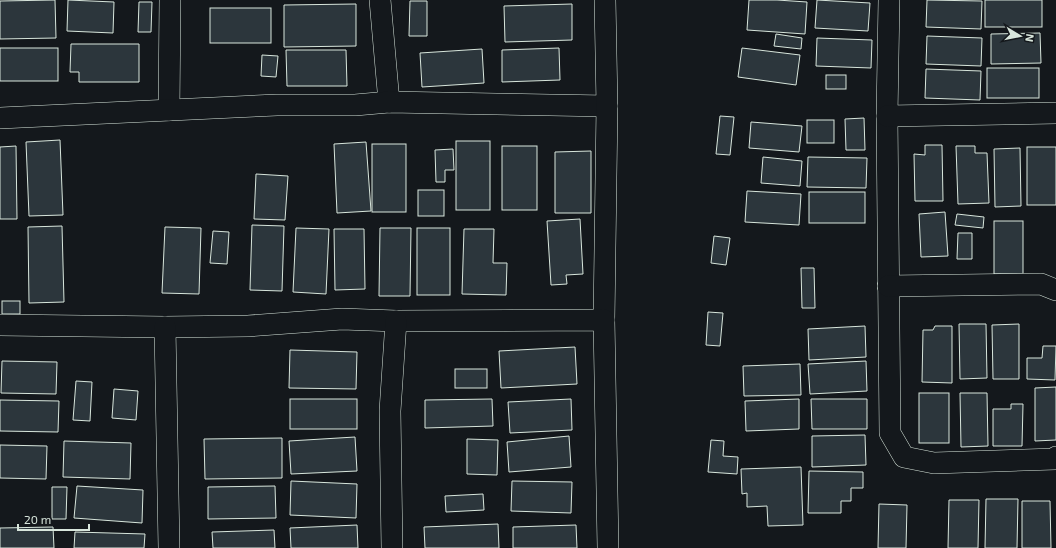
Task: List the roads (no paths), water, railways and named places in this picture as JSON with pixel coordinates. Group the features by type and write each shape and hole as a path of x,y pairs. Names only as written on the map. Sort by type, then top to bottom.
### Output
{"street":[{"path":"169,110 170,0"},
{"path":"380,0 390,102"},
{"path":"605,0 607,106 604,320 608,548"},
{"path":"889,0 887,116 890,433 904,457 934,463 1055,459 1056,457"},
{"path":"0,118 277,105 355,105 390,102 607,106"},
{"path":"887,116 1056,113"},
{"path":"888,286 1040,284 1056,290"},
{"path":"0,325 165,327 248,326 342,319 396,321 604,320"},
{"path":"392,548 390,411 396,321"},
{"path":"165,327 170,548"}]}
